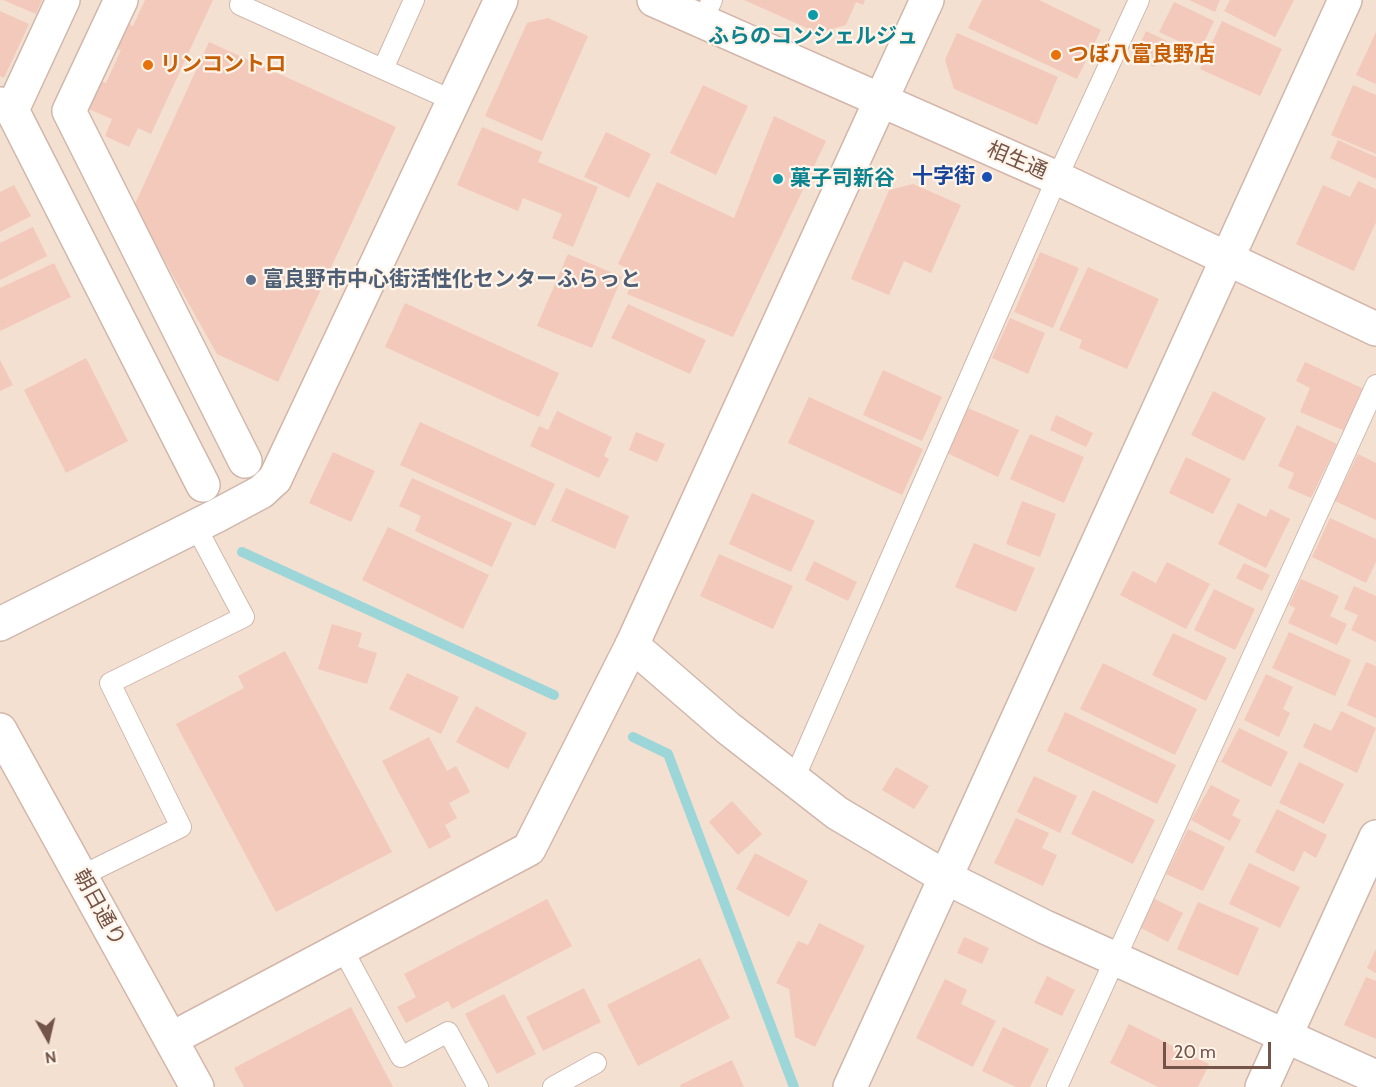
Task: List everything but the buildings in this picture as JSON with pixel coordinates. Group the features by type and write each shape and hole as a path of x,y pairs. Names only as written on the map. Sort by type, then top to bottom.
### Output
{"street":[{"path":"63,0 6,107 203,485"},
{"path":"121,0 69,111 245,461"},
{"path":"0,624 196,527 261,492 275,479 501,0"},
{"name":"相生通","path":"654,0 707,11 880,102 1058,178 1376,329"},
{"path":"171,1039 529,849 632,645 927,0"},
{"path":"850,1087 1225,259 1345,0"},
{"path":"632,645 728,728 837,813 945,877 1114,958 1376,1077"},
{"name":"朝日通り","path":"0,730 198,1087"},
{"path":"1262,1087 1376,837"}],"lane":[{"path":"242,0 240,4 454,100"},
{"path":"383,69 414,0"},
{"path":"794,779 1058,178 1139,0"},
{"path":"1057,1087 1376,386"},
{"path":"81,876 181,827 110,683 244,617 196,527"},
{"path":"342,948 401,1057 448,1032 478,1087"},
{"path":"553,1087 596,1064"}],"shaded area":[{"path":"0,0 1376,0 1376,1087 0,1087"}],"waterway":[{"path":"242,552 554,695"},
{"path":"633,737 668,754 794,1087"}],"place":[{"name":"ふらのコンシェルジュ","path":"813,15"},
{"name":"つぼ八富良野店","path":"1056,55"},
{"name":"リンコントロ","path":"148,65"},
{"name":"十字街","path":"987,177"},
{"name":"菓子司新谷","path":"778,179"},
{"name":"富良野市中心街活性化センターふらっと","path":"251,280"}]}
